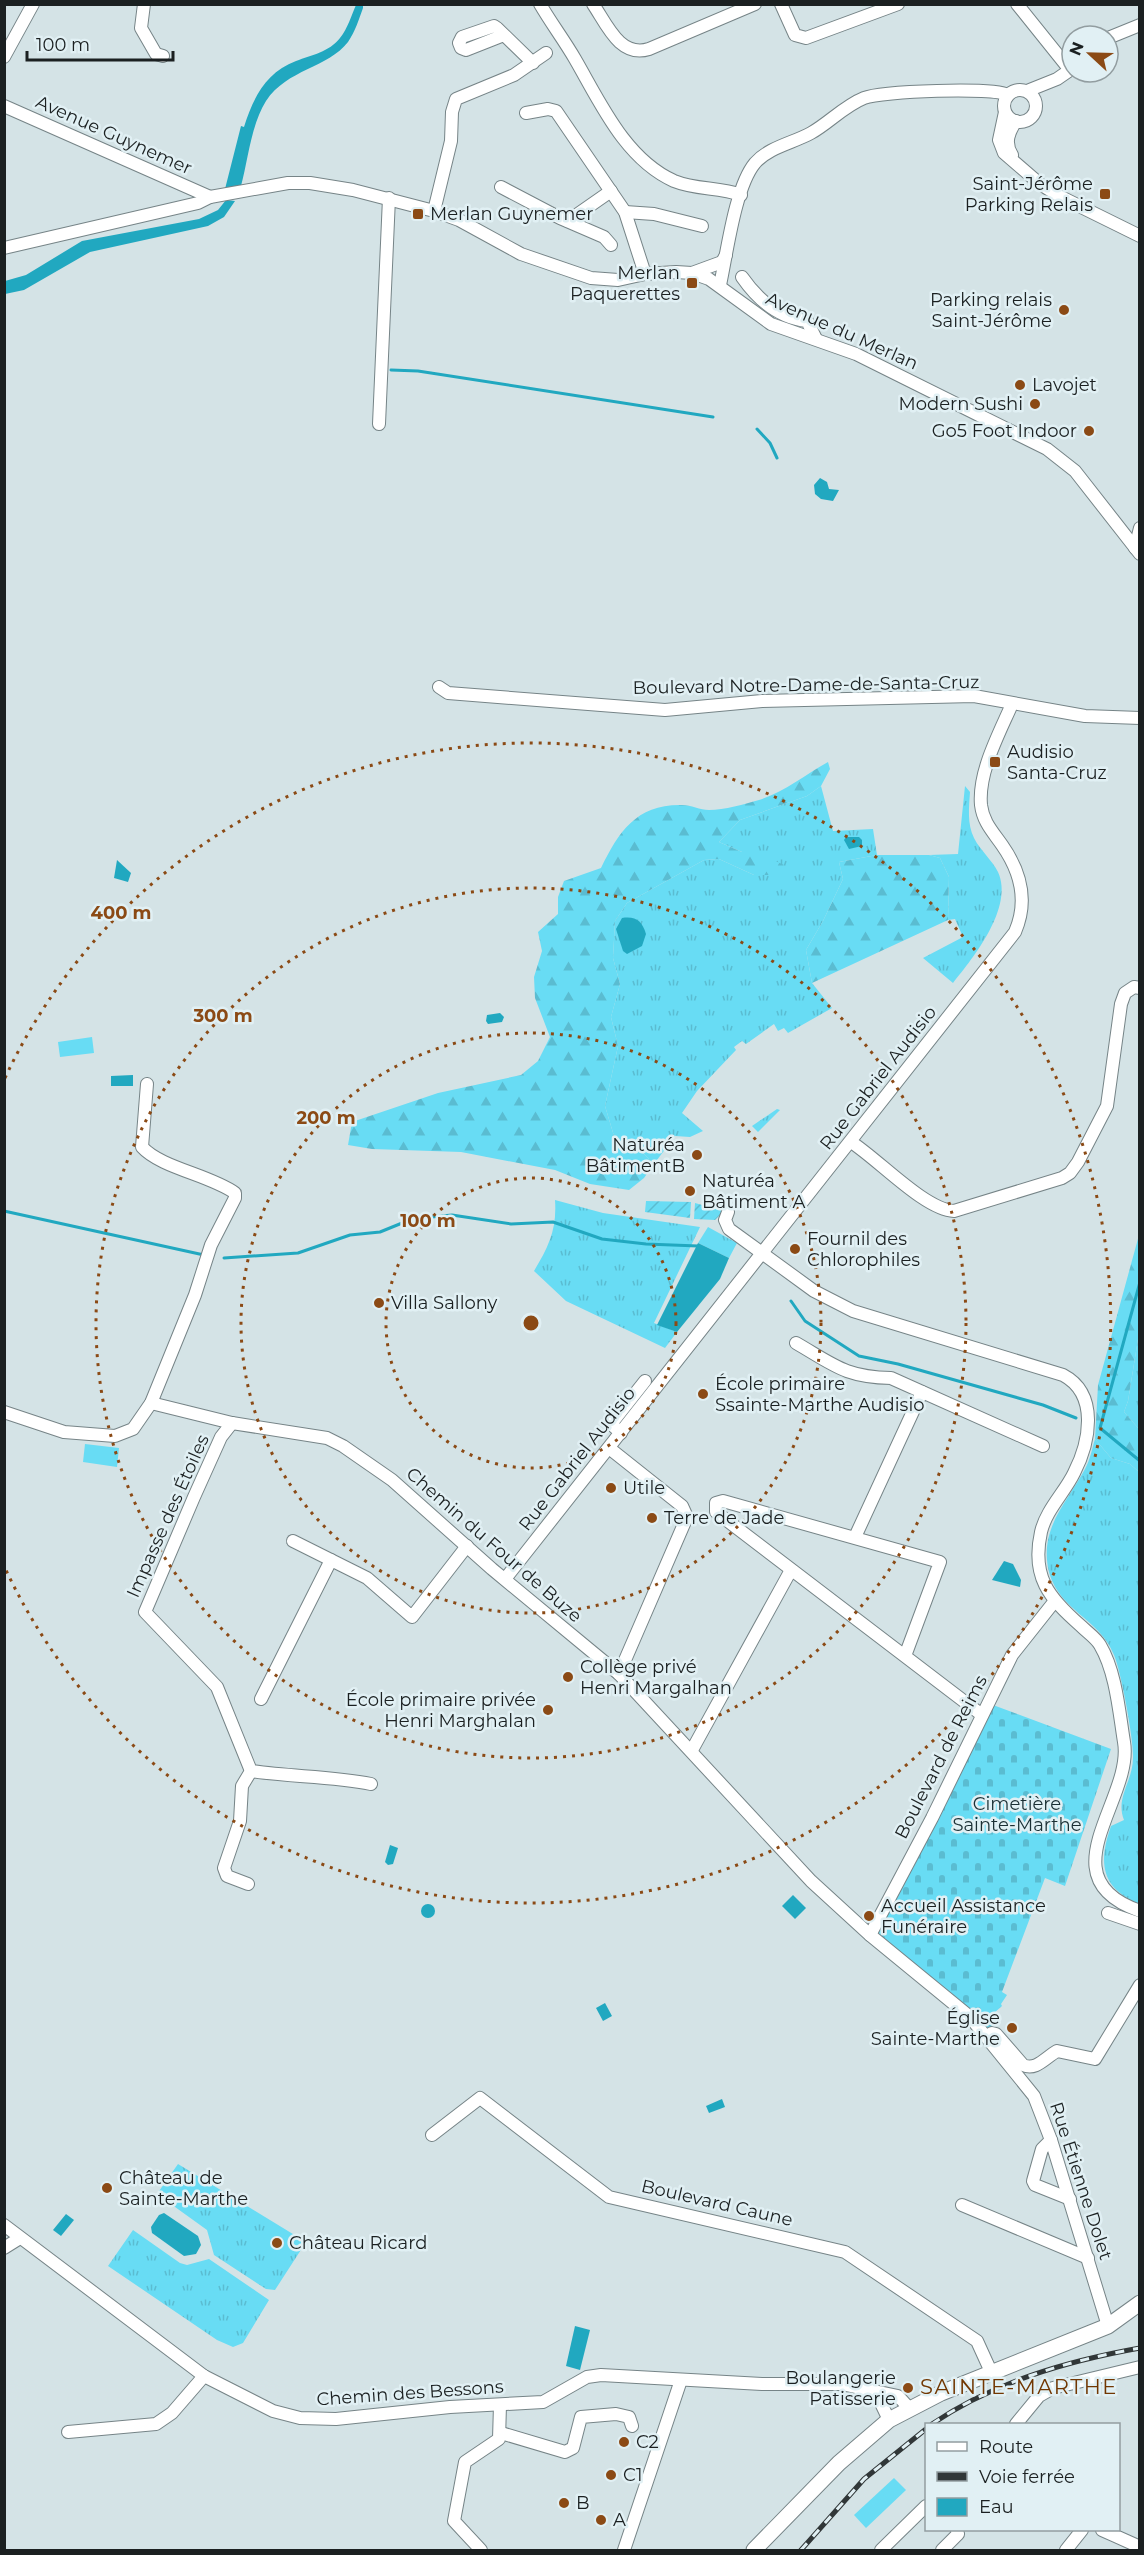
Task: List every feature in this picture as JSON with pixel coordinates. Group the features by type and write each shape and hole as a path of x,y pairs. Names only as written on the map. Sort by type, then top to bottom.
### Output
{"main road":[{"path":"754,2550 845,2457 889,2420 909,2408 1108,2326 1140,2303"}],"street":[{"path":"4,57 33,4"},
{"path":"144,4 141,28 156,54 163,56"},
{"path":"540,4 591,88 662,168 688,180 742,189"},
{"path":"593,4 621,45 634,52 649,49 755,4"},
{"path":"781,4 795,35 800,38 813,37 898,4"},
{"path":"1017,4 1060,56"},
{"path":"1120,33 1140,25"},
{"path":"504,35 533,63"},
{"path":"434,211 450,141 452,112 456,99 507,78 546,54"},
{"path":"1005,112 1016,122 1023,122 1032,116 1036,103 1060,77"},
{"path":"1057,79 1027,91 1017,90 1008,95 1004,104 1000,146 1017,163 1061,197 1140,236"},
{"path":"720,285 742,189 763,155 812,133 863,99 880,94 951,90 999,91 1008,95"},
{"path":"1027,91 1036,103"},
{"name":"Avenue Guynemer","path":"4,106 215,196"},
{"path":"526,113 548,109 556,111 625,212 645,274"},
{"path":"1016,122 1007,141 1017,163"},
{"name":"Avenue du Merlan","path":"4,248 198,203 215,196 288,183 310,183 389,198 434,211 459,220 521,254 591,278 618,280 645,274 692,273 720,285 760,318 785,330 816,339 867,359 1047,449 1075,471 1137,551"},
{"path":"501,187 604,237 611,245"},
{"path":"568,221 611,191"},
{"path":"378,424 389,198"},
{"path":"625,212 654,214 702,226"},
{"path":"692,273 722,262 726,255"},
{"path":"742,277 751,290 778,313 790,319 807,321 816,339"},
{"path":"1137,551 1140,528"},
{"name":"Boulevard Notre-Dame-de-Santa-Cruz","path":"439,687 448,693 665,710 762,701 974,696 1085,716 1140,718"},
{"name":"Rue Gabriel Audisio","path":"505,1579 1003,951 1020,922 1023,900 1018,876 1003,846 988,828 981,805 987,767 1012,704"},
{"path":"851,1142 924,1199 946,1211 954,1211 1062,1178 1070,1173 1078,1162 1107,1106 1120,1004 1125,993 1137,987"},
{"path":"4,1412 64,1432 116,1436 132,1429 151,1403 195,1295 211,1245 235,1198 235,1193 226,1187 185,1171 142,1147 147,1084"},
{"path":"728,1212 725,1220 729,1229 814,1291 853,1311 1073,1380 1084,1397 1088,1425 1074,1473 1042,1530 1038,1554 1042,1580 1054,1602 1099,1643 1109,1667 1121,1722 1125,1756 1096,1847 1095,1865 1100,1882 1111,1897 1140,1911"},
{"path":"796,1343 855,1376 891,1378 1043,1446"},
{"path":"621,1432 611,1424 645,1382"},
{"path":"855,1537 922,1392"},
{"name":"Chemin du Four de Buze","path":"151,1403 232,1423 327,1438 343,1446 392,1480 505,1579 619,1674 692,1750 811,1881 870,1935"},
{"name":"Impasse des Étoiles","path":"232,1423 221,1437 146,1612 217,1687 251,1771"},
{"path":"609,1448 682,1506 687,1522 619,1674"},
{"path":"905,1656 940,1563 723,1501 716,1503 716,1512 982,1715"},
{"path":"293,1541 367,1578 412,1617 467,1546"},
{"path":"261,1699 331,1560"},
{"path":"692,1750 791,1570"},
{"name":"Boulevard de Reims","path":"870,1935 932,1818 1012,1655 1054,1602"},
{"path":"248,1884 226,1876 224,1868 240,1821 242,1786 251,1771 292,1777 346,1779 371,1784"},
{"path":"1108,1913 1140,1924"},
{"name":"Rue Étienne Dolet","path":"870,1935 970,2017 1034,2096 1070,2199 1108,2326"},
{"path":"987,2036 992,2033 996,2034 1023,2065 1029,2068 1035,2067 1057,2051 1095,2059 1140,1985"},
{"name":"Boulevard Caune","path":"432,2135 480,2098 609,2197 845,2252 976,2341 992,2373"},
{"path":"1051,2140 1042,2149 1033,2181 1035,2185 1070,2199"},
{"path":"962,2205 1088,2258"},
{"name":"Chemin des Bessons","path":"4,2225 204,2376 273,2411 300,2418 336,2420 439,2408 543,2402 587,2377 601,2375 681,2380 841,2384 898,2396 909,2408"},
{"path":"4,2248 20,2238"},
{"path":"1017,2423 1039,2396 1053,2388 1105,2373 1140,2367"},
{"path":"68,2432 156,2424 171,2413 204,2376"},
{"path":"624,2550 681,2380"},
{"path":"871,2390 878,2397 889,2420"},
{"path":"481,2550 458,2528 454,2513 465,2462 468,2457 495,2443 501,2433 500,2404"},
{"path":"501,2433 565,2452 573,2448 581,2417 621,2414 629,2417 632,2426"},
{"path":"886,2549 925,2508"},
{"path":"942,2550 958,2534 957,2531"},
{"path":"1066,2550 1080,2531"},
{"path":"1105,2531 1120,2541 1140,2547"}],"green space":[{"path":"828,762 830,769 821,786 807,796 740,820 719,842 742,852 756,852 784,865 773,875 754,875 719,859 704,860 627,903 615,921 613,958 620,984 611,1017 618,1046 605,1106 614,1136 640,1150 654,1164 644,1178 629,1190 590,1184 555,1170 461,1152 372,1149 348,1145 352,1122 438,1093 521,1075 538,1061 550,1037 535,998 534,977 542,951 538,932 558,914 558,897 564,881 601,868 615,842 631,822 653,809 666,806 685,805 715,810 759,800 786,788"},
{"path":"821,786 833,831 873,829 877,855 839,862 843,879 806,950 812,983 832,1008 788,1033 784,1028 778,1031 774,1024 746,1044 742,1041 734,1047 736,1050 697,1091 682,1113 703,1131 690,1137 675,1136 654,1164 640,1150 614,1136 605,1106 618,1046 611,1017 620,984 613,958 615,921 627,903 704,860 719,859 754,875 756,852 742,852 719,842 740,820 807,796"},
{"path":"965,786 970,792 969,815 972,833 993,863 1002,886 1001,900 989,931 981,946 953,983 923,958 963,937 955,919 948,920 949,877 940,858 929,855 958,854"},
{"path":"877,855 929,855 940,858 949,877 948,920 812,983 806,950 843,879 839,862"},
{"path":"92,1037 94,1053 60,1057 58,1042"},
{"path":"777,1109 780,1110 758,1132 752,1126"},
{"path":"555,1200 603,1213 700,1227 654,1323 677,1332 665,1348 566,1301 534,1271 551,1237 555,1220"},
{"path":"646,1201 691,1202 690,1218 645,1212"},
{"path":"695,1203 724,1211 715,1220 694,1219"},
{"path":"708,1227 737,1243 729,1258 698,1243"},
{"path":"1139,1235 1139,1333 1128,1401 1124,1412 1139,1429 1139,1472 1130,1464 1111,1458 1095,1439 1098,1385"},
{"path":"1139,1333 1139,1429 1124,1412 1128,1401"},
{"path":"1095,1439 1111,1458 1130,1464 1139,1472 1139,1904 1126,1898 1110,1882 1104,1863 1111,1826 1124,1820 1123,1797 1133,1758 1129,1722 1117,1663 1107,1642 1098,1631 1057,1590 1050,1577 1047,1560 1049,1534 1053,1523 1087,1466"},
{"path":"85,1444 119,1448 117,1467 83,1462"},
{"name":"Cimetière Sainte-Marthe","path":"993,1705 1111,1749 1065,1886 1045,1878 1002,1992 1007,1995 991,2020 995,2025 987,2031 880,1939 879,1932"},
{"path":"178,2164 306,2242 275,2290 266,2289 214,2255 207,2230 157,2194"},
{"path":"133,2230 180,2263 187,2265 209,2259 269,2300 243,2343 233,2347 217,2340 108,2266"},
{"path":"894,2478 906,2490 866,2528 854,2515"}],"water":[{"path":"356,5 363,5 363,8 355,30 340,51 285,82 266,101 253,132 241,186 225,189 241,126 244,127 262,87 276,72 286,66 336,43 345,30"},
{"path":"226,200 235,201 224,217 208,226 90,252 24,290 5,294 5,281 26,275 82,241 199,219 218,210"},
{"path":"820,478 827,482 829,489 839,490 833,501 821,499 815,494 814,485"},
{"path":"846,837 859,837 862,840 862,846 849,849 844,840"},
{"path":"117,860 131,873 128,882 114,878"},
{"path":"622,918 638,920 646,934 642,946 627,954 623,951 616,929"},
{"path":"500,1013 504,1017 502,1022 488,1024 487,1015"},
{"path":"133,1075 133,1086 111,1086 111,1076"},
{"path":"698,1243 729,1258 720,1279 677,1332 657,1325"},
{"path":"1004,1561 1013,1564 1021,1580 1020,1587 992,1580"},
{"path":"390,1845 398,1848 393,1864 388,1865 385,1862"},
{"path":"793,1895 806,1908 795,1919 782,1906"},
{"path":"425,1904 431,1904 435,1911 431,1918 425,1918 421,1914 421,1908"},
{"path":"605,2003 612,2016 603,2021 596,2008"},
{"path":"722,2099 725,2107 709,2113 706,2106"},
{"path":"164,2213 198,2236 201,2245 196,2254 184,2256 152,2233 151,2227 159,2215"},
{"path":"66,2214 74,2220 61,2236 53,2230"},
{"path":"575,2326 590,2330 580,2370 566,2366"}],"waterway":[{"path":"391,370 418,371 713,417"},
{"path":"757,429 770,443 777,458"},
{"path":"4,1211 204,1255"},
{"path":"224,1258 298,1253 350,1235 380,1232 412,1219 452,1215 511,1224 553,1222 602,1239 698,1246"},
{"path":"1140,1282 1100,1428 1140,1461"},
{"path":"791,1301 805,1321 859,1356 898,1364 1043,1405 1076,1418"}],"railway":[{"path":"934,2423 980,2396 1032,2375 1085,2359 1140,2348"},
{"path":"801,2550 864,2479 925,2430"}],"place":[{"name":"Saint-Jérôme Parking Relais","path":"1105,194"},
{"name":"Merlan Guynemer","path":"418,214"},
{"name":"Merlan Paquerettes","path":"692,283"},
{"name":"Parking relais Saint-Jérôme","path":"1064,310"},
{"name":"Lavojet","path":"1020,385"},
{"name":"Modern Sushi","path":"1035,404"},
{"name":"Go5 Foot Indoor","path":"1089,431"},
{"name":"Audisio Santa-Cruz","path":"995,762"},
{"name":"Naturéa BâtimentB","path":"697,1155"},
{"name":"Naturéa Bâtiment A","path":"690,1191"},
{"name":"Fournil des Chlorophiles","path":"795,1249"},
{"name":"Villa Sallony","path":"379,1303"},
{"name":"École primaire Ssainte-Marthe Audisio","path":"703,1394"},
{"name":"Utile","path":"611,1488"},
{"name":"Terre de Jade","path":"652,1518"},
{"name":"Collège privé Henri Margalhan","path":"568,1677"},
{"name":"École primaire privée Henri Marghalan","path":"548,1710"},
{"name":"Accueil Assistance Funéraire","path":"869,1916"},
{"name":"Église Sainte-Marthe","path":"1012,2028"},
{"name":"Château de Sainte-Marthe","path":"107,2188"},
{"name":"Château Ricard","path":"277,2243"},
{"name":"Boulangerie Patisserie","path":"908,2388"},
{"name":"C2","path":"624,2442"},
{"name":"C1","path":"611,2475"},
{"name":"B","path":"564,2503"},
{"name":"A","path":"601,2520"}],"district":[{"name":"SAINTE-MARTHE","path":"1019,2387"}]}
